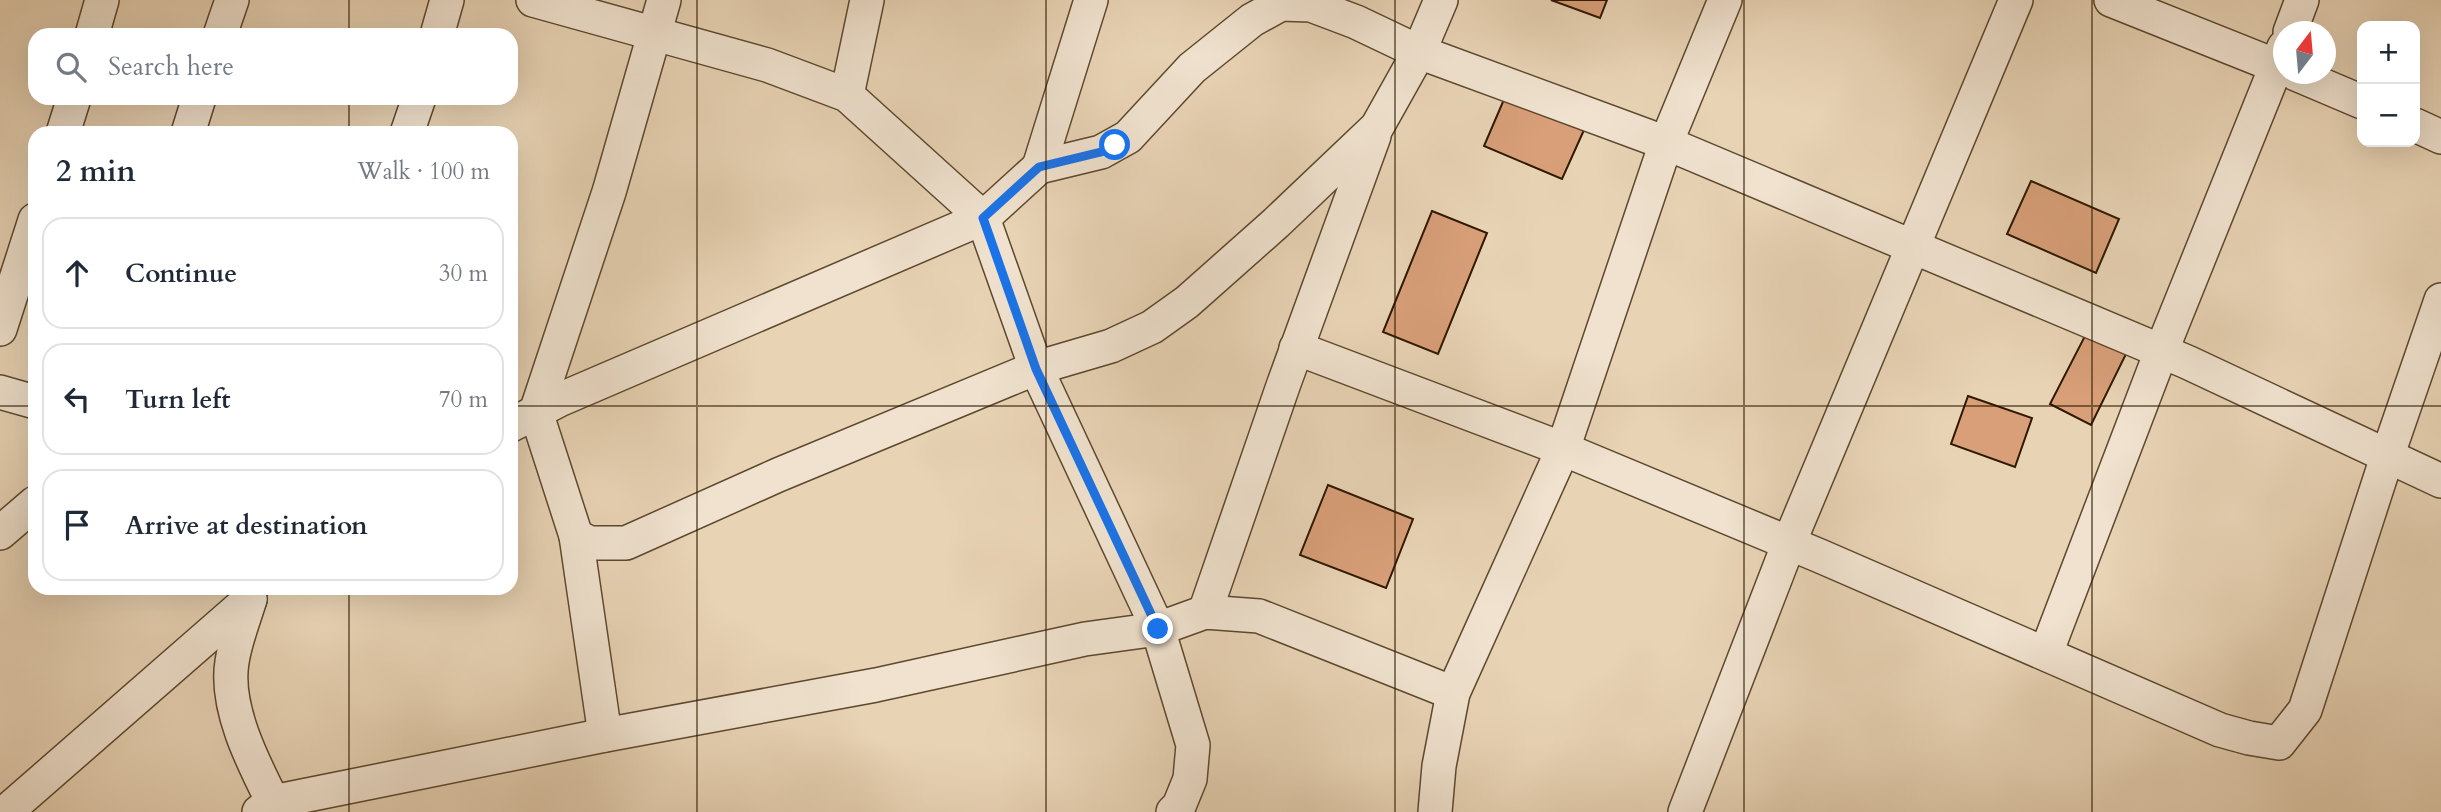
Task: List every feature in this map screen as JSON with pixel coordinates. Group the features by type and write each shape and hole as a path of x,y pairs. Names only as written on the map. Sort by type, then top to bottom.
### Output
{"street":[{"path":"94,28 102,0"},
{"path":"222,28 232,0"},
{"path":"439,28 447,0"},
{"path":"533,0 767,65 846,94 983,218 1036,369 1158,629 1193,746 1190,779 1179,806 1173,812"},
{"path":"605,735 576,536 524,419 609,192 664,0"},
{"path":"846,94 867,0"},
{"path":"1039,167 1091,0"},
{"path":"1205,612 1296,348 1377,127 1419,52 1441,0"},
{"path":"1435,812 1438,766 1453,693 1563,449 1666,143 1725,0"},
{"path":"1685,812 1789,543 2016,0"},
{"path":"2111,0 2273,60"},
{"path":"2294,21 2302,0"},
{"path":"524,419 559,400 983,218 1039,167 1101,152 1115,145 1144,121 1192,68 1252,20 1281,4 1311,5 1356,22 1419,52 1666,143 2188,362 2441,481"},
{"path":"2046,653 2161,352 2276,84"},
{"path":"2326,84 2357,100"},
{"path":"65,126 72,105"},
{"path":"190,126 198,105"},
{"path":"409,126 417,105"},
{"path":"576,536 590,543 626,543 778,475 1036,369 1111,346 1152,327 1187,302 1276,223 1377,127"},
{"path":"2420,127 2441,137"},
{"path":"0,329 28,242"},
{"path":"1296,348 1563,449 1789,543 2220,730 2279,743 2305,710 2441,300"},
{"path":"0,392 28,400"},
{"path":"0,533 28,509"},
{"path":"6,812 251,595"},
{"path":"252,595 232,663 232,696 241,731 270,809 605,735 876,685 1085,639 1158,629 1205,612 1259,616 1453,693"}],"building":[{"path":"1551,0 1607,0 1600,18"},
{"path":"1505,97 1584,130 1562,179 1484,146"},
{"path":"2031,181 2119,219 2096,273 2007,234"},
{"path":"1432,211 1487,233 1438,354 1383,332"},
{"path":"2086,334 2126,354 2091,425 2050,404"},
{"path":"1968,396 2032,418 2015,467 1951,444"},
{"path":"1328,485 1413,519 1386,588 1300,555"}],"route":[{"path":"1115,145 1101,152 1039,167 983,218 1036,369 1158,629"}]}
